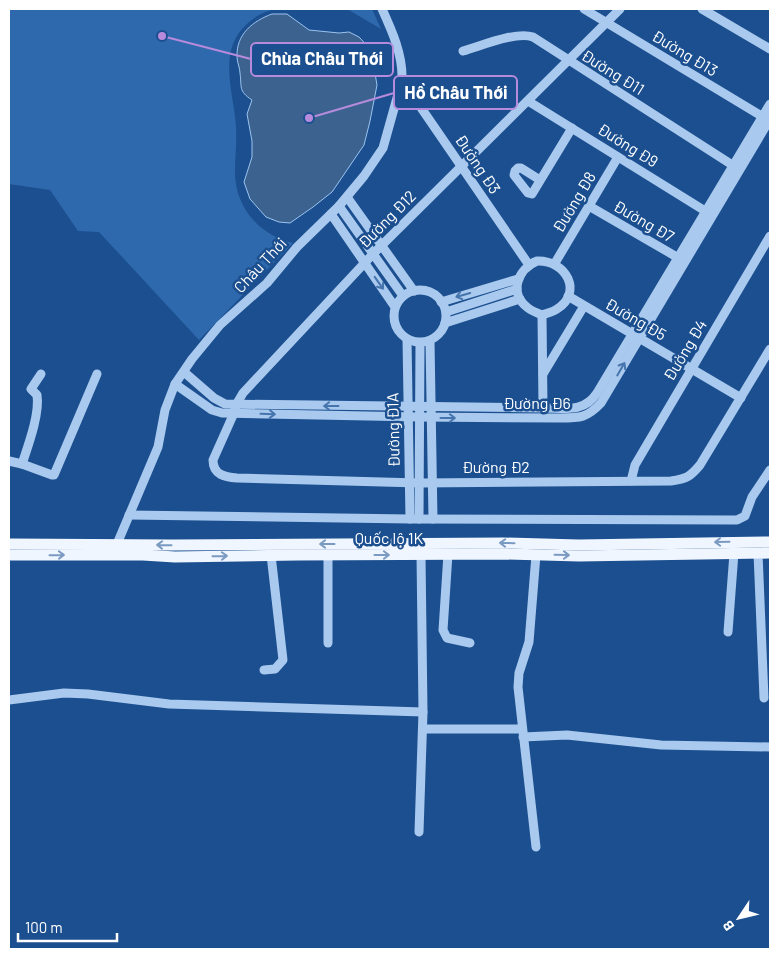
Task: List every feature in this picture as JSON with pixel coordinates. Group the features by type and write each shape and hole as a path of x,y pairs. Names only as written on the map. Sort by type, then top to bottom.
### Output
{"main road":[{"name":"Quốc lộ 1K","path":"9,556 117,550 504,543 579,545 770,542"},
{"name":"Quốc lộ 1K","path":"9,544 117,550 175,557 770,553"}],"street":[{"name":"Châu Thới","path":"117,550 129,515 158,447 165,410 175,384 192,359 220,325 267,283 297,247 347,197 383,148 403,72 397,46 382,9"},
{"name":"Đường Đ13","path":"584,9 768,120"},
{"name":"Đường Đ12","path":"235,409 243,393 364,262 620,9"},
{"path":"702,9 770,49"},
{"name":"Đường Đ11","path":"463,51 526,35 736,168"},
{"name":"Đường Đ3","path":"402,80 529,265"},
{"name":"Đường Đ9","path":"528,101 709,213"},
{"name":"Đường Đ6","path":"292,410 354,406 560,408 584,406 604,388 736,168 768,120 770,104"},
{"path":"540,180 572,128"},
{"name":"Đường Đ8","path":"555,264 618,157"},
{"path":"347,197 414,291"},
{"path":"339,206 403,296"},
{"name":"Đường Đ7","path":"589,206 681,260"},
{"path":"331,214 395,307"},
{"name":"Đường Đ4","path":"631,481 635,465 770,236"},
{"path":"537,261 555,264 562,268 566,275 569,283 568,296 557,310 542,315 528,308 520,299 517,289 518,279 524,269 537,261"},
{"path":"441,302 518,279"},
{"path":"446,312 517,289"},
{"path":"479,290 486,310"},
{"path":"414,291 430,292 441,302 446,312 445,323 440,333 430,341 420,343 407,339 397,328 394,321 395,307 403,296 414,291"},
{"name":"Đường Đ5","path":"568,296 741,398"},
{"path":"445,323 520,299"},
{"path":"543,374 584,306"},
{"path":"542,315 543,408"},
{"name":"Đường Đ1A","path":"407,339 410,482 415,519"},
{"path":"430,341 433,519"},
{"name":"Đường Đ1A","path":"415,519 419,483 420,343"},
{"name":"Đường Đ2","path":"235,409 213,460 213,467 224,477 419,483 681,480 692,475 700,465 770,349"},
{"name":"Đường Đ6","path":"184,372 220,402 235,409"},
{"path":"22,464 31,437 38,403 37,395 31,390 41,374"},
{"path":"9,461 54,475 97,374"},
{"name":"Đường Đ6","path":"175,384 212,410 222,413 235,409 292,410 354,416 430,418 579,418 592,413 601,403 604,388"},
{"path":"354,406 354,416"},
{"path":"506,408 506,418"},
{"path":"560,408 560,418"},
{"path":"129,515 415,519 737,520 745,516 752,497 770,470"},
{"path":"728,632 734,553"},
{"path":"758,553 764,698"},
{"path":"448,554 443,630 447,638 470,643"},
{"path":"264,670 275,668 283,660 271,555"},
{"path":"328,555 328,643"},
{"path":"419,832 423,728 421,555"},
{"path":"536,555 529,642 518,687 536,847"},
{"path":"9,700 64,693 88,694 169,704 423,712"},
{"path":"423,728 567,736 661,746 770,747"}],"shaded area":[{"path":"9,9 282,9 268,11 256,17 238,34 232,46 229,72 235,113 235,172 239,197 251,218 260,226 281,239 293,243 199,340 99,232 78,231 50,190 9,184"},
{"path":"347,9 372,9 381,29"},
{"path":"272,14 287,14 309,30 349,32 359,37 371,50 377,85 364,145 332,192 290,223 279,222 266,217 250,199 244,182 252,157 252,141 247,114 252,100 244,94 242,88 237,49 247,29 258,20"}],"place":[{"name":"Chùa Châu Thới","path":"162,36"},
{"name":"Hồ Châu Thới","path":"309,118"}]}
